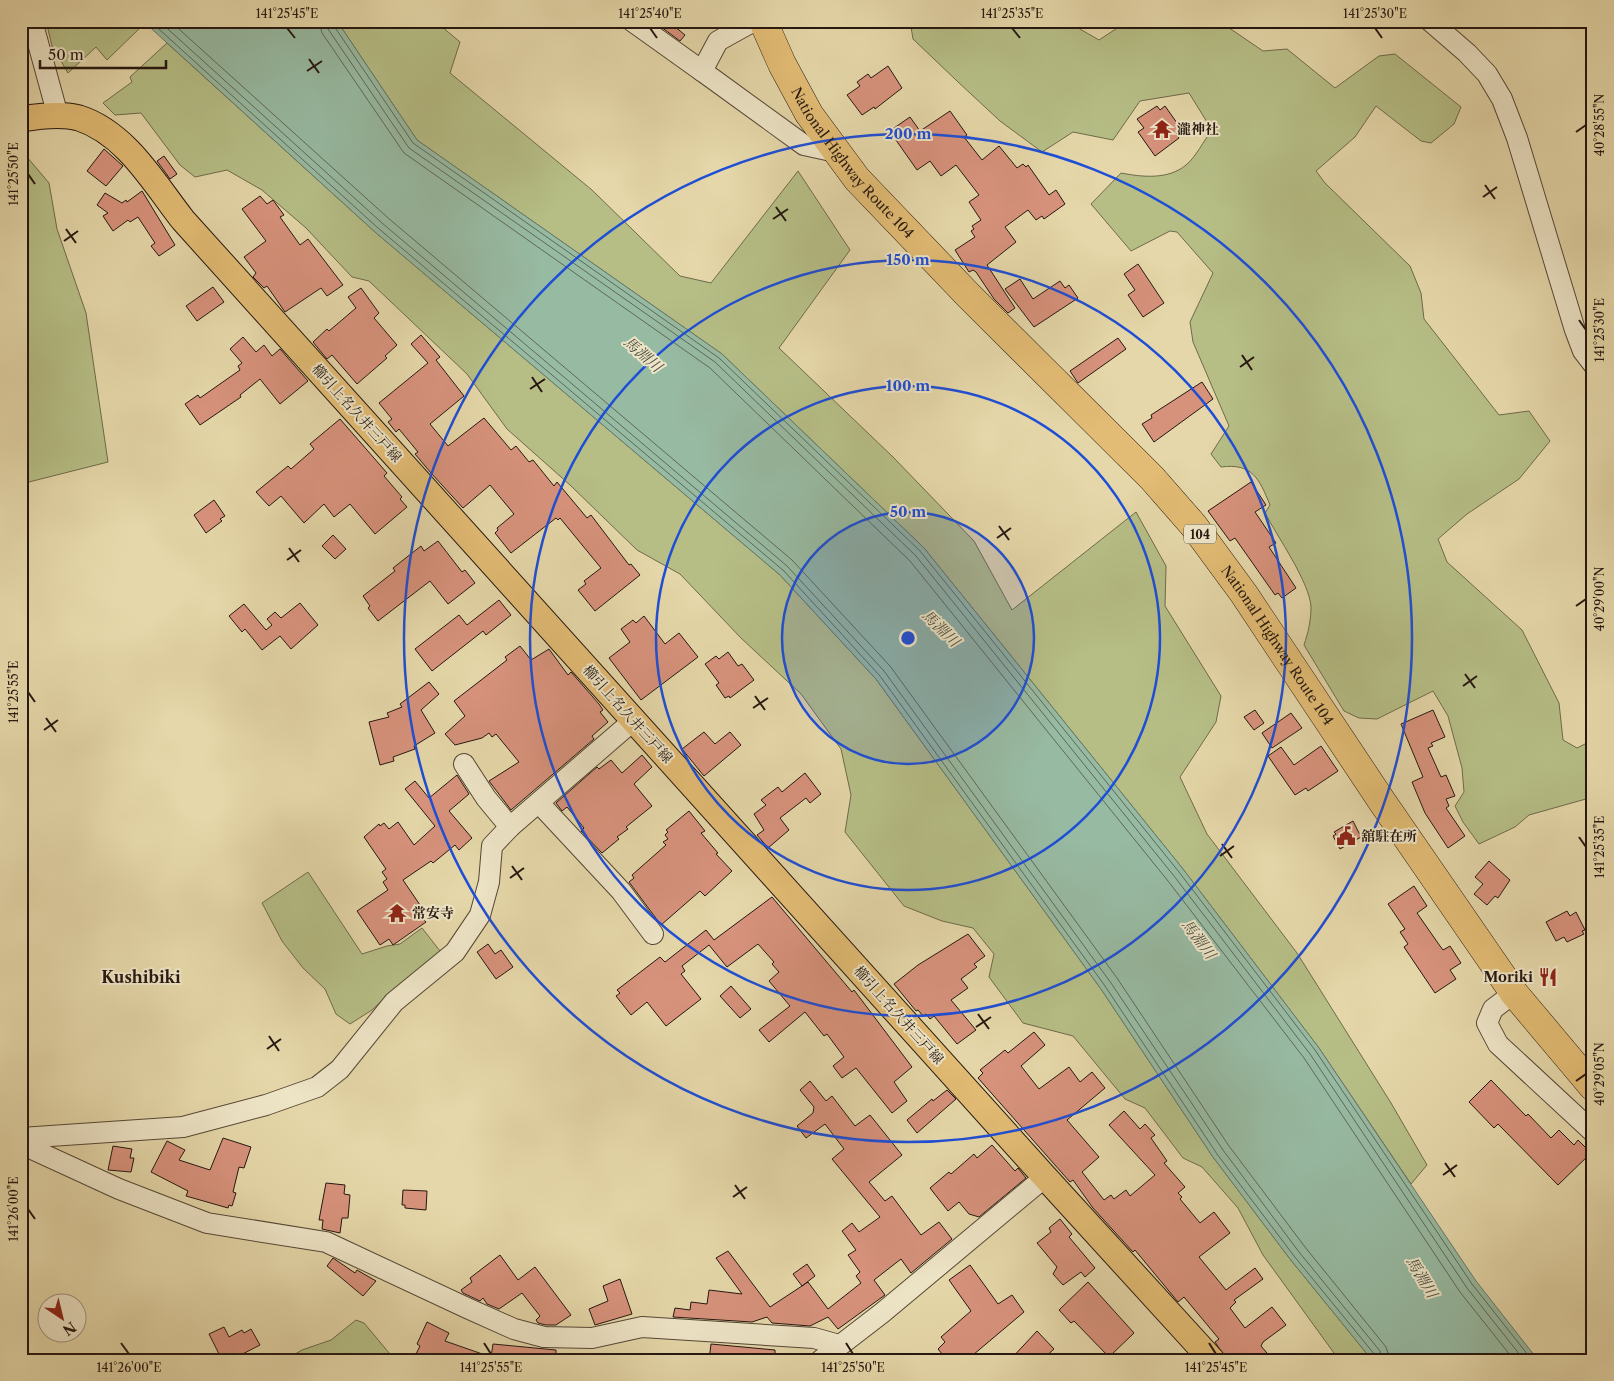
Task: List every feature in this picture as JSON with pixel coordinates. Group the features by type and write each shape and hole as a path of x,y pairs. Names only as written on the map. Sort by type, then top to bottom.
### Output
{"highway":[{"name":"National Highway Route 104","path":"763,21 782,64 809,114 836,152 904,231 1152,478 1194,526 1244,594 1381,800 1514,992 1593,1087"}],"main road":[{"name":"櫛引上名久井三戸線","path":"21,119 58,116 78,118 101,127 123,145 183,220 1212,1360"}],"street":[{"path":"32,21 58,116"},
{"path":"632,21 804,145 836,152"},
{"path":"702,71 718,41 754,21"},
{"path":"1430,21 1467,53 1487,74 1502,99 1517,138 1575,330 1584,351 1593,364"},
{"path":"21,1138 183,1127 266,1105 317,1087 340,1069 394,1002 454,952 480,915 489,882 492,846 510,827 634,720"},
{"path":"464,764 486,798 510,827"},
{"path":"539,803 621,891 653,934"},
{"path":"1514,992 1492,1009 1487,1023 1498,1044 1593,1132"},
{"path":"21,1144 119,1189 207,1223 326,1242 514,1329 544,1337 592,1338 642,1327 814,1338 839,1346"},
{"path":"821,1360 889,1307 1045,1177"}],"shaded area":[{"path":"46,21 142,21 145,23 107,60 96,47 68,73 52,46"},
{"path":"337,21 435,21 460,42 450,73 592,190 680,276 711,283 798,171 850,250 779,348 893,457 974,541 1012,610 1136,512 1166,566 1165,606 1221,696 1216,722 1180,777 1207,834 1297,953 1391,1103 1427,1165 1411,1184 1319,1048 1183,869 924,548 722,354 417,140"},
{"path":"910,21 1071,21 1073,25 1099,40 1128,21 1219,21 1263,51 1287,49 1335,88 1379,56 1395,54 1461,107 1454,124 1431,143 1421,141 1376,106 1355,137 1316,171 1325,183 1410,266 1421,293 1424,319 1499,415 1529,411 1550,441 1519,479 1467,514 1438,539 1447,562 1522,630 1559,703 1563,740 1577,748 1593,740 1593,797 1529,815 1515,827 1479,844 1463,822 1455,806 1464,792 1462,768 1448,716 1433,691 1377,719 1359,718 1344,711 1304,645 1310,617 1309,597 1299,573 1265,513 1270,505 1262,487 1253,474 1247,470 1232,466 1221,467 1211,454 1229,426 1193,342 1190,322 1213,273 1177,232 1170,231 1131,251 1091,204 1121,173 1137,176 1163,175 1179,170 1190,162 1212,130 1189,93 1140,101 1113,140 1073,132 1042,152 1000,121 913,39"},
{"path":"167,43 375,232 780,575 876,679 1101,989 1213,1157 1290,1259 1372,1360 1339,1360 1263,1255 1238,1208 1202,1167 1183,1158 1145,1108 1125,1099 1073,1036 1023,1023 989,977 994,954 973,928 942,921 904,906 845,832 851,795 841,749 801,694 741,638 680,574 637,550 570,485 507,429 467,374 369,281 352,277 306,228 262,190 227,170 195,177 180,165 141,113 115,115 103,103 132,82 130,77"},
{"path":"21,150 49,183 57,229 86,313 108,462 21,484"},
{"path":"308,872 362,954 400,944 422,928 440,951 434,959 401,983 372,1010 350,1024 336,1014 325,989 303,968 282,941 262,903"},
{"path":"356,1320 364,1323 395,1360 285,1360 302,1350 331,1340"}],"water":[{"name":"馬淵川","path":"143,21 337,21 417,140 722,354 924,548 1183,869 1319,1048 1476,1281 1538,1360 1372,1360 1290,1259 1213,1157 1101,989 876,679 780,575 375,232"}],"building":[{"path":"653,21 668,21 685,35 680,41"},
{"path":"888,66 902,88 875,109 874,107 862,115 847,95 860,86 857,82 868,74 871,78"},
{"name":"瀧神社","path":"1157,106 1160,110 1165,106 1182,130 1176,134 1179,138 1155,156 1138,132 1144,128 1137,119"},
{"path":"950,111 967,135 964,137 982,160 999,146 1017,168 1023,164 1026,167 1028,165 1049,195 1056,190 1065,204 1044,219 1042,216 1036,220 1028,210 1005,227 1016,242 987,265 1015,308 1008,313 994,299 976,272 973,270 969,272 955,250 975,237 971,231 974,229 972,226 981,220 969,202 979,195 956,165 941,176 930,161 917,170 891,133 895,130 894,128 910,117 920,131"},
{"path":"104,149 123,166 106,186 87,171"},
{"path":"164,156 177,174 170,179 157,161"},
{"path":"142,191 175,245 159,256 151,246 155,243 138,217 130,222 128,220 113,231 103,216 108,213 97,205 105,193 122,203 126,200 127,202"},
{"path":"260,196 267,204 273,200 284,215 280,217 300,245 308,239 343,285 327,296 321,288 285,312 267,286 264,288 253,277 256,273 244,257 266,241 242,209"},
{"path":"1138,264 1164,303 1143,317 1128,295 1135,290 1124,274"},
{"path":"1020,279 1033,299 1060,281 1065,288 1069,285 1078,298 1034,327 1005,289"},
{"path":"213,287 224,302 197,321 186,306"},
{"path":"361,288 379,313 374,318 397,345 385,356 387,358 357,384 332,355 327,359 313,342 327,329 329,331 356,308 348,297"},
{"path":"421,335 440,357 436,360 464,396 430,424 448,446 484,418 511,450 516,446 529,462 533,460 554,486 557,482 587,518 591,515 629,565 631,564 640,575 595,611 578,590 586,584 584,581 601,568 560,518 558,520 556,518 511,553 495,533 498,530 497,528 514,514 490,485 463,508 415,454 418,452 399,429 396,432 388,422 392,419 379,403 428,363 411,344"},
{"path":"243,337 256,352 264,345 272,356 280,349 308,381 280,404 260,379 240,395 241,397 200,425 185,404 198,395 200,398 240,370 238,366 242,363 230,349"},
{"path":"1118,338 1126,349 1078,383 1070,371"},
{"path":"1202,382 1213,399 1154,442 1142,424 1152,418 1151,415"},
{"path":"340,419 387,473 384,476 402,497 400,499 407,507 375,534 350,504 334,517 324,504 304,523 281,496 269,506 256,492 288,466 291,469 314,449 310,444"},
{"path":"1251,482 1266,505 1255,512 1276,543 1269,547 1296,588 1282,598 1278,593 1275,595 1235,538 1230,541 1208,511"},
{"path":"214,500 225,516 220,519 222,521 206,533 194,515"},
{"path":"333,535 346,549 335,559 322,546"},
{"path":"438,541 462,572 465,570 475,583 448,604 430,581 378,621 368,608 370,606 363,596 395,571 393,568 421,546 424,551"},
{"path":"499,600 511,615 486,635 483,631 432,671 415,649 459,615 467,625"},
{"path":"300,603 318,625 291,649 280,636 262,650 245,629 242,632 229,616 244,604 266,630 272,625 267,619 275,612 281,618"},
{"path":"644,616 665,644 679,633 698,657 641,700 609,658 630,642 621,629 633,620 636,623"},
{"path":"520,646 531,660 549,649 568,675 571,672 599,704 603,710 600,712 608,722 592,736 594,739 511,810 489,781 519,762 496,734 492,737 489,733 482,738 455,745 445,734 465,716 454,701 507,660 505,657"},
{"path":"728,652 738,666 742,664 754,680 730,698 729,696 725,698 716,685 719,683 705,664 716,656 719,659"},
{"path":"429,682 439,694 421,710 435,733 414,746 415,749 393,757 394,761 380,765 369,722 389,717 387,713 402,707 400,704"},
{"path":"1255,710 1264,723 1254,730 1244,717"},
{"path":"1433,710 1445,737 1431,743 1433,746 1428,748 1441,777 1446,775 1455,796 1446,799 1449,806 1446,808 1465,836 1448,848 1425,813 1412,782 1423,777 1401,724"},
{"path":"1291,713 1302,728 1272,748 1262,733"},
{"path":"704,732 715,744 730,732 741,745 704,776 682,749"},
{"path":"1321,746 1338,771 1308,791 1306,788 1295,795 1268,756 1281,747 1294,765"},
{"path":"642,755 652,767 634,784 652,806 626,827 628,829 617,837 619,839 602,853 581,831 584,828 567,807 562,811 556,803 597,767 599,769 611,760 622,773"},
{"path":"805,773 821,794 810,803 806,798 780,818 789,830 768,848 757,835 764,830 754,814 766,805 761,800 778,787 782,792"},
{"path":"457,775 469,794 449,811 472,838 459,850 455,845 433,863 431,861 403,880 422,908 418,911 426,922 393,945 389,939 380,945 357,911 388,890 383,882 387,879 382,872 386,869 364,837 379,824 380,826 384,823 389,829 398,822 414,845 435,826 405,789 415,781 429,798"},
{"path":"689,811 705,831 701,833 718,853 716,854 732,871 705,896 700,891 661,925 629,882 634,878 632,875 666,845 663,842 668,839 665,835 668,832 666,830"},
{"path":"1353,821 1361,837 1340,849 1333,836 1336,834 1334,832"},
{"path":"1489,861 1510,880 1498,898 1495,896 1487,905 1474,894 1483,884 1475,877"},
{"path":"1414,886 1427,906 1417,913 1443,950 1450,946 1461,963 1450,970 1456,979 1435,993 1404,947 1408,944 1400,932 1405,929 1388,904"},
{"path":"772,897 852,992 854,990 912,1067 894,1082 907,1101 892,1113 856,1068 842,1078 833,1066 844,1057 827,1034 824,1036 805,1012 769,1042 759,1030 790,1006 769,981 779,972 772,964 774,962 758,944 727,967 709,945 682,966 685,971 681,974 701,999 666,1026 647,1002 631,1015 616,996 620,993 617,990 660,957 665,962 706,930 714,940"},
{"path":"1567,911 1570,916 1576,912 1585,930 1582,931 1584,934 1567,942 1564,937 1556,941 1546,922"},
{"path":"968,934 985,956 974,964 977,967 961,979 968,988 951,1000 976,1030 957,1044 934,1016 930,1019 926,1014 923,1016 918,1010 916,1011 894,984 918,965"},
{"path":"488,944 495,954 501,950 513,967 496,979 477,952"},
{"path":"731,986 751,1009 740,1018 720,996"},
{"path":"1034,1032 1045,1045 1021,1066 1039,1089 1069,1067 1080,1082 1092,1072 1105,1088 1067,1120 1099,1157 1082,1172 1104,1200 1111,1195 1114,1199 1126,1190 1130,1196 1155,1175 1109,1125 1124,1111 1140,1129 1145,1124 1155,1135 1151,1138 1167,1161 1164,1163 1185,1187 1178,1193 1182,1197 1180,1199 1200,1223 1214,1212 1230,1233 1199,1257 1226,1290 1255,1268 1263,1279 1234,1300 1236,1302 1230,1308 1245,1328 1272,1307 1286,1325 1263,1342 1261,1346 1273,1360 1227,1360 1215,1342 1219,1339 1184,1297 1178,1302 1135,1250 1133,1252 1093,1208 1073,1180 1070,1182 978,1078 983,1073 980,1070 1005,1050 1008,1053"},
{"path":"1491,1080 1526,1116 1528,1114 1551,1138 1559,1130 1574,1145 1578,1140 1591,1153 1558,1185 1498,1124 1494,1128 1469,1102"},
{"path":"810,1081 826,1101 832,1096 855,1126 870,1115 902,1155 869,1182 885,1201 892,1196 921,1235 939,1222 952,1239 911,1273 901,1259 874,1280 885,1295 838,1329 828,1317 810,1326 772,1323 767,1317 752,1322 673,1317 675,1308 690,1310 691,1302 707,1304 709,1290 742,1294 716,1258 728,1251 770,1307 808,1282 828,1309 861,1283 856,1276 860,1272 848,1255 856,1250 842,1231 852,1223 859,1232 880,1217 832,1159 844,1149 825,1124 806,1138 797,1126 813,1113 814,1107 800,1090"},
{"path":"947,1090 956,1099 917,1133 907,1120 932,1099 933,1101"},
{"path":"223,1138 251,1147 244,1168 239,1167 233,1192 236,1193 232,1206 229,1205 228,1208 186,1196 188,1191 151,1172 167,1141 185,1150 179,1160 210,1170"},
{"path":"992,1145 1015,1171 1018,1168 1026,1178 979,1217 969,1214 959,1202 948,1211 930,1188 949,1172 951,1174 974,1154 977,1158"},
{"path":"113,1146 132,1149 130,1158 134,1158 131,1172 108,1170"},
{"path":"326,1183 345,1185 344,1194 350,1195 348,1218 342,1218 340,1233 322,1229 323,1220 319,1220"},
{"path":"403,1190 427,1191 426,1210 405,1208 405,1205 402,1205"},
{"path":"1060,1219 1072,1234 1069,1237 1095,1268 1085,1277 1081,1272 1063,1285 1053,1274 1057,1267 1037,1243 1051,1232 1049,1228"},
{"path":"500,1255 518,1280 535,1267 571,1315 556,1325 546,1325 538,1323 536,1320 540,1316 522,1293 499,1309 487,1304 483,1298 480,1301 463,1293 461,1290 472,1282 470,1278"},
{"path":"333,1258 355,1273 357,1270 376,1281 363,1296 327,1266"},
{"path":"807,1264 815,1276 802,1286 793,1274"},
{"path":"970,1265 998,1304 1012,1295 1024,1312 967,1360 947,1360 938,1349 945,1342 941,1337 971,1311 949,1280"},
{"path":"620,1279 632,1314 595,1325 589,1309 608,1301 603,1286"},
{"path":"1088,1282 1134,1333 1109,1357 1074,1321 1071,1323 1059,1310"},
{"path":"427,1322 449,1333 445,1341 491,1357 493,1344 556,1350 556,1360 413,1360 420,1346 417,1344"},
{"path":"224,1327 229,1337 242,1330 244,1333 251,1329 260,1345 231,1360 222,1360 209,1334"},
{"path":"1037,1331 1054,1349 1042,1360 1010,1360"},
{"path":"711,1344 775,1350 775,1360 709,1360"}],"place":[{"name":"瀧神社","path":"1162,129"},
{"name":"舘駐在所","path":"1346,836"},
{"name":"常安寺","path":"397,913"},
{"name":"Moriki","path":"1548,977"}],"district":[{"name":"Kushibiki","path":"141,977"}]}
